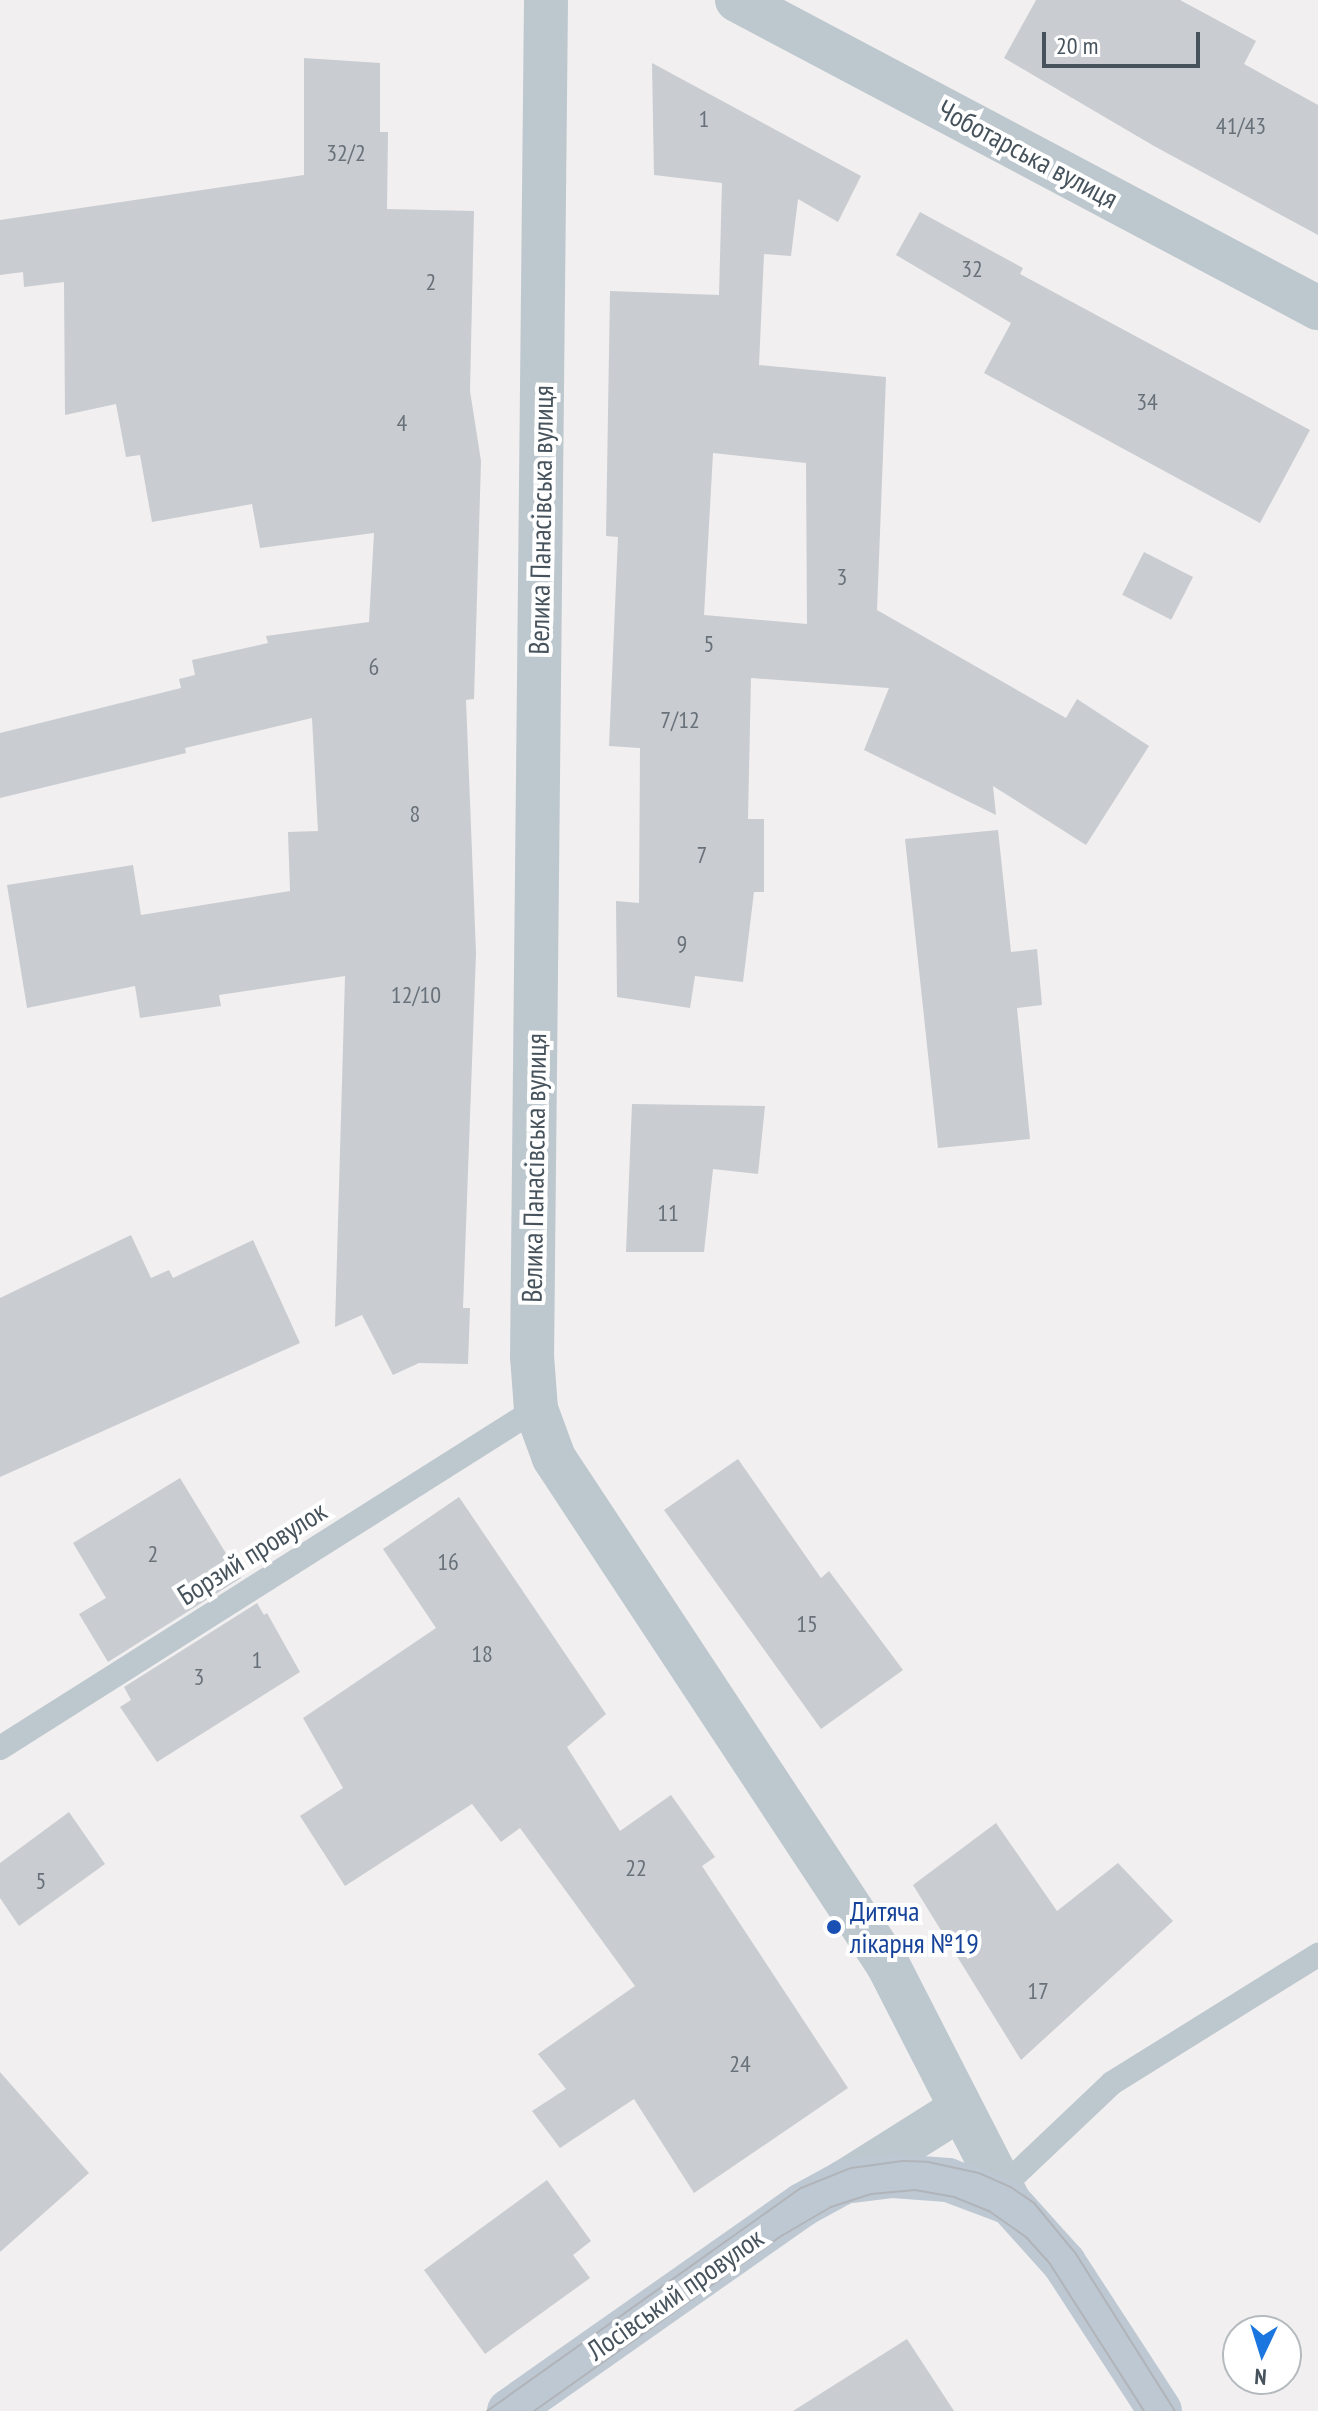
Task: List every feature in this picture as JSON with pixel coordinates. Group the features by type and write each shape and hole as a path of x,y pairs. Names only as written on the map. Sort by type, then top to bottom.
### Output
{"street":[{"name":"Велика Панасівська вулиця","path":"546,0 532,1340 536,1409 554,1458 888,1965 1001,2196 1064,2263 1160,2411"},
{"name":"Чоботарська вулиця","path":"737,0 1318,308"},
{"name":"Лосівський провулок","path":"509,2411 785,2216 960,2109"},
{"name":"Лосівський провулок","path":"844,2182 893,2176 929,2177 1001,2196"}],"lane":[{"name":"Борзий провулок","path":"0,1748 536,1409"},
{"path":"1001,2196 1112,2083 1318,1955"}],"building":[{"path":"1036,0 1180,0 1256,41 1244,64 1318,105 1318,235 1154,146 1004,58"},
{"path":"304,58 380,63 380,132 388,132 387,209 474,211 470,391 481,461 474,699 466,700 476,953 463,1308 470,1308 468,1364 419,1363 393,1375 362,1315 335,1327 345,976 219,995 221,1006 140,1018 135,986 27,1008 7,885 133,865 141,915 290,891 288,832 318,831 312,718 185,748 186,753 0,798 0,733 181,688 179,679 195,675 192,660 268,643 266,636 369,622 374,533 260,548 252,504 152,522 140,455 126,457 116,404 65,415 64,282 24,287 23,272 0,275 0,220 304,175"},
{"path":"652,63 861,176 838,222 798,199 791,256 764,254 759,365 886,377 877,610 1066,718 1077,699 1149,746 1086,845 993,786 996,815 864,750 889,688 751,678 748,819 764,819 764,892 754,892 743,982 695,976 690,1008 617,997 616,901 639,903 640,748 609,746 618,537 606,536 610,291 719,295 722,183 654,175","holes":["713,453 806,463 807,624 704,615"]},
{"path":"920,212 1023,268 1020,274 1310,430 1260,523 984,373 1011,323 896,255"},
{"path":"1144,552 1193,577 1171,620 1122,595"},
{"path":"998,830 1011,952 1037,949 1042,1005 1017,1008 1030,1139 938,1148 905,839"},
{"path":"632,1104 765,1106 758,1174 713,1169 704,1252 626,1252"},
{"path":"131,1235 151,1278 169,1270 173,1278 253,1240 300,1343 0,1477 0,1298"},
{"path":"738,1459 821,1578 829,1571 903,1670 821,1729 664,1510"},
{"path":"180,1478 241,1578 108,1662 79,1614 106,1598 73,1543"},
{"path":"459,1497 606,1714 567,1747 620,1831 671,1795 715,1857 702,1866 848,2088 694,2193 634,2099 560,2148 532,2111 566,2089 538,2054 635,1986 520,1828 501,1842 472,1804 345,1886 300,1816 343,1788 303,1718 436,1628 383,1549"},
{"path":"257,1603 264,1615 267,1613 300,1672 157,1762 120,1707 131,1700 124,1687"},
{"path":"69,1812 105,1864 19,1926 0,1898 0,1863"},
{"path":"996,1823 1057,1911 1118,1863 1173,1921 1021,2060 913,1885"},
{"path":"0,2072 89,2173 0,2252"},
{"path":"547,2180 591,2241 573,2255 590,2278 485,2354 424,2270"},
{"path":"907,2339 954,2411 793,2411"}],"tram line":[{"path":"487,2411 801,2188 851,2168 903,2161 928,2162 979,2173 1012,2188 1034,2203 1076,2254 1175,2411"},
{"path":"534,2411 783,2235 831,2207 871,2194 915,2190 954,2197 989,2211 1026,2237 1050,2264 1144,2411"}],"place":[{"name":"Дитяча лікарня №19","path":"834,1927"}]}
